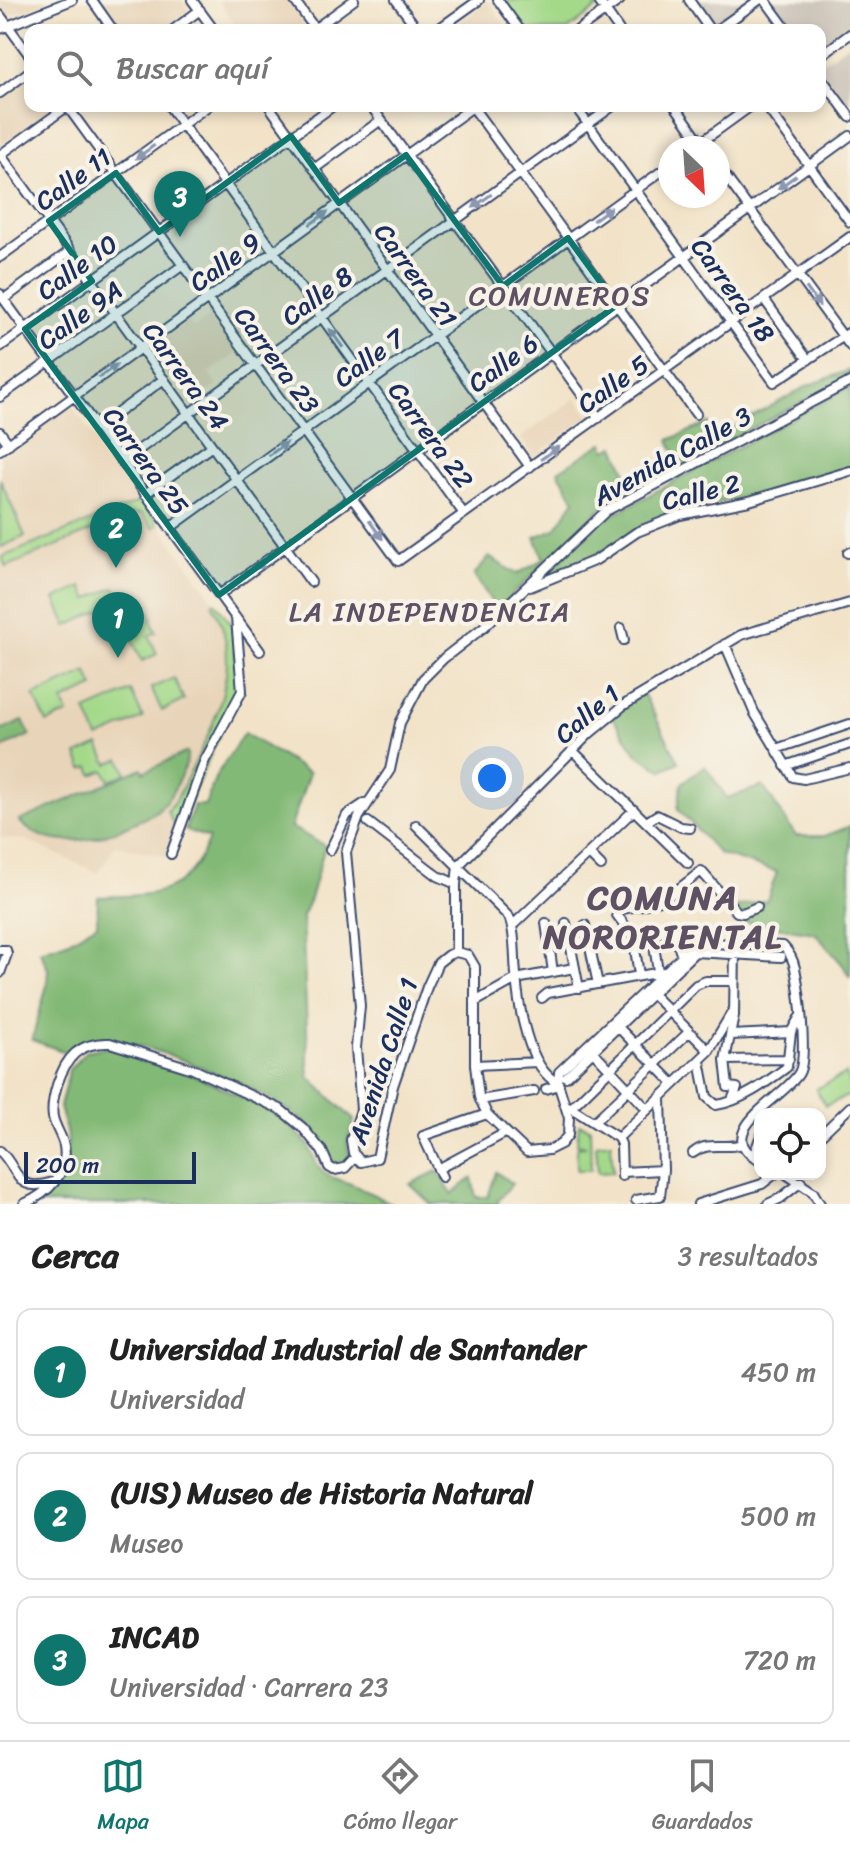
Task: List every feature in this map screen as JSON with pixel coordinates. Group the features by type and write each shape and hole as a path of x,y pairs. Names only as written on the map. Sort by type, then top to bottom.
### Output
{"street":[{"path":"4,28 72,0"},
{"path":"92,0 107,24"},
{"path":"192,0 210,24"},
{"path":"294,0 311,24"},
{"path":"321,24 354,0"},
{"path":"396,0 414,24"},
{"path":"445,24 479,0"},
{"path":"498,0 516,24"},
{"path":"598,0 615,24"},
{"path":"586,24 620,0"},
{"path":"689,0 706,24"},
{"path":"725,24 759,0"},
{"path":"765,0 783,24"},
{"path":"181,24 200,10"},
{"path":"0,15 4,28 24,50"},
{"path":"826,52 850,34"},
{"path":"0,93 24,75"},
{"path":"826,84 850,117"},
{"path":"0,155 59,112"},
{"name":"Carrera 23","path":"71,112 398,561"},
{"name":"Carrera 22","path":"173,112 464,514"},
{"name":"Calle 11","path":"0,257 199,112"},
{"name":"Carrera 21","path":"273,112 530,467"},
{"name":"Calle 10","path":"0,347 291,136 319,112"},
{"path":"375,112 599,418"},
{"name":"Calle 9","path":"0,450 465,112"},
{"path":"477,112 696,414"},
{"name":"Carrera 18","path":"579,112 774,382 808,360"},
{"name":"Calle 8","path":"122,462 605,112"},
{"path":"679,112 694,136"},
{"path":"713,136 743,112"},
{"path":"770,112 850,222"},
{"path":"314,169 381,120"},
{"name":"Calle 6","path":"219,595 850,136"},
{"name":"Carrera 24","path":"0,155 311,582"},
{"name":"Calle 7","path":"170,528 658,174"},
{"path":"730,182 846,335 850,346"},
{"name":"Calle 5","path":"398,561 850,237"},
{"path":"2,296 70,251"},
{"name":"Calle 9A","path":"0,397 183,265"},
{"name":"Carrera 25","path":"2,296 260,651"},
{"path":"764,299 808,360 846,335"},
{"path":"97,428 164,379"},
{"name":"Avenida Calle 3","path":"351,1140 361,1102 356,1048 360,1006 346,852 355,824 390,770 400,723 423,679 614,505 850,382"},
{"path":"0,432 9,444"},
{"path":"145,494 212,446"},
{"name":"Calle 2","path":"525,588 596,560 637,532 680,515 749,501 850,471"},
{"name":"Calle 1","path":"458,866 572,750 624,705 750,632 850,603"},
{"path":"171,854 205,760 243,686 235,617"},
{"path":"621,628 624,640"},
{"path":"725,644 754,712 794,779 850,768"},
{"path":"776,749 850,724"},
{"path":"785,766 850,744"},
{"path":"572,750 688,863"},
{"path":"330,850 347,815 369,801"},
{"path":"512,926 634,810"},
{"path":"648,821 657,815 690,828"},
{"path":"368,822 438,876 456,884"},
{"path":"416,825 507,915 512,926 516,979 528,1039 547,1077 558,1084 570,1106 618,1138 622,1174 663,1170"},
{"path":"589,854 601,866"},
{"path":"458,866 456,952 468,955 475,967 475,1065 480,1100 487,1114 522,1150 542,1152 556,1147 567,1138 570,1106 701,982 734,981"},
{"path":"639,975 633,936 616,911 644,907 666,899 701,871 737,912 743,913 757,907"},
{"path":"546,923 553,972"},
{"path":"566,923 579,988"},
{"path":"585,925 598,984"},
{"path":"633,936 674,929 680,951"},
{"path":"652,933 660,972"},
{"path":"558,1084 559,1072 564,1066 660,972 694,947 709,943 781,957"},
{"path":"566,1077 695,952 783,946 795,968 804,1054 802,1067 795,1079 750,1121 743,1146 746,1153 754,1157"},
{"path":"732,1100 737,1088 728,1087 725,1060 734,1009 735,949"},
{"path":"0,950 6,950 7,954 0,973"},
{"name":"Avenida Calle 1","path":"351,1140 361,1162 377,1158 393,1086 427,987 438,963 456,952"},
{"path":"475,1002 516,979 553,972 592,958"},
{"path":"542,998 548,993 660,972"},
{"path":"652,994 709,1051"},
{"path":"618,1138 709,1051 734,1009"},
{"path":"700,1061 709,1100 720,1106 772,1079 787,1067 791,1032 800,1017"},
{"path":"618,1027 674,1084"},
{"path":"594,1122 689,1032"},
{"path":"731,1035 791,1032"},
{"path":"24,1204 48,1190 55,1182 64,1153 52,1104 59,1079 71,1054 96,1043 110,1043 193,1069 280,1109 303,1128 334,1170 345,1168 356,1156"},
{"path":"593,1051 647,1109"},
{"path":"725,1060 789,1059"},
{"path":"475,1065 538,1062"},
{"path":"546,1089 558,1084"},
{"path":"480,1100 534,1091"},
{"path":"636,1200 660,1196 663,1170 661,1098"},
{"path":"826,1130 850,1107"},
{"path":"487,1114 423,1136 440,1173 505,1133"},
{"path":"693,1153 703,1146 743,1146"},
{"path":"0,1151 8,1158 13,1173 29,1184 39,1186 55,1182"},
{"path":"698,1204 767,1180"},
{"path":"797,1180 813,1192 820,1204"},
{"path":"768,1204 801,1182"}],"highlighted area":[{"path":"291,136 339,203 406,155 503,286 568,238 617,305 219,595 25,329 92,281 49,221 116,173 159,232"}],"shaded area":[{"path":"0,0 50,0 7,17 0,7"},
{"path":"98,0 182,0 189,11 171,24 116,24"},
{"path":"218,0 286,0 303,24 235,24"},
{"path":"694,0 749,0 715,24 711,24"},
{"path":"771,0 850,0 850,27 826,44 826,24 789,24"},
{"path":"488,2 504,24 458,24"},
{"path":"850,43 850,109 826,76 826,60"},
{"path":"24,81 24,112 47,112 1,145 0,99"},
{"path":"210,316 237,353 209,373 217,386 196,401 176,375 170,379 163,369 174,360 160,340 188,320 194,328"},
{"path":"576,398 589,416 534,457 520,438"},
{"path":"70,404 232,625 239,690 204,755 168,857 115,845 98,873 26,840 0,838 0,457 39,431 40,425"}],"green space":[{"path":"503,0 591,0 597,8 576,24 521,24"},
{"path":"850,370 850,377 599,510 497,610 474,575 489,557 517,574 544,559 535,537 555,529 575,500 558,471 603,443 606,450 615,446 628,476 675,453 669,440 708,423 718,436 807,386"},
{"path":"850,387 850,468 757,495 693,507 647,523 595,556 536,582 601,521"},
{"path":"0,479 25,536 1,547 0,545"},
{"path":"141,501 158,524 153,528 142,514 132,514 6,567 2,557"},
{"path":"82,587 88,599 115,587 121,601 67,626 55,599"},
{"path":"215,602 232,625 239,690 177,831 167,811 176,800 210,730 220,705 225,679 227,654 223,629 212,604"},
{"path":"143,611 144,614 150,612 153,618 156,632 149,636 157,654 142,661 123,620"},
{"path":"87,672 94,687 63,701 68,714 47,723 34,696"},
{"path":"174,678 184,700 162,711 151,688"},
{"path":"131,691 143,718 98,738 86,711"},
{"path":"643,693 679,762 662,770 637,754 611,715"},
{"path":"23,721 30,735 0,749 0,731"},
{"path":"244,733 309,773 291,827 325,846 302,916 309,1077 354,1120 347,1144 351,1158 340,1167 310,1128 290,1111 212,1072 154,1050 108,1039 87,1042 68,1053 32,1040 47,985 48,969 40,951 67,942 97,924 98,897 152,893 179,883 190,873 209,838 185,830 194,805 205,805 216,776"},
{"path":"99,745 108,764 120,759 127,773 110,781 104,770 93,775 90,767 83,769 77,755"},
{"path":"187,752 183,771 164,804 150,815 115,831 87,839 58,840 31,831 19,821 142,768 144,772"},
{"path":"705,766 727,798 763,786 796,836 825,836 850,826 850,978 843,965 815,933 744,922 737,907 767,900 777,872 719,854 678,809 682,783"},
{"path":"107,1047 202,1078 282,1117 308,1144 317,1165 328,1176 393,1204 41,1204 65,1171 68,1139 60,1107 69,1070 86,1051"},
{"path":"846,1074 850,1095 825,1106 816,1089"},
{"path":"579,1124 590,1128 591,1170 577,1170 577,1147 586,1146 577,1144"},
{"path":"611,1142 613,1172 598,1173 596,1144"},
{"path":"437,1171 452,1194 472,1178 476,1197 488,1197 496,1172 512,1184 497,1201 499,1204 431,1204 410,1184"}],"place":[{"name":"INCAD","path":"180,237"},
{"name":"(UIS) Museo de Historia Natural","path":"116,568"},
{"name":"Universidad Industrial de Santander","path":"118,658"}],"district":[{"name":"COMUNEROS","path":"560,295"},
{"name":"LA INDEPENDENCIA","path":"430,611"},
{"name":"COMUNA NORORIENTAL","path":"663,918"}]}
